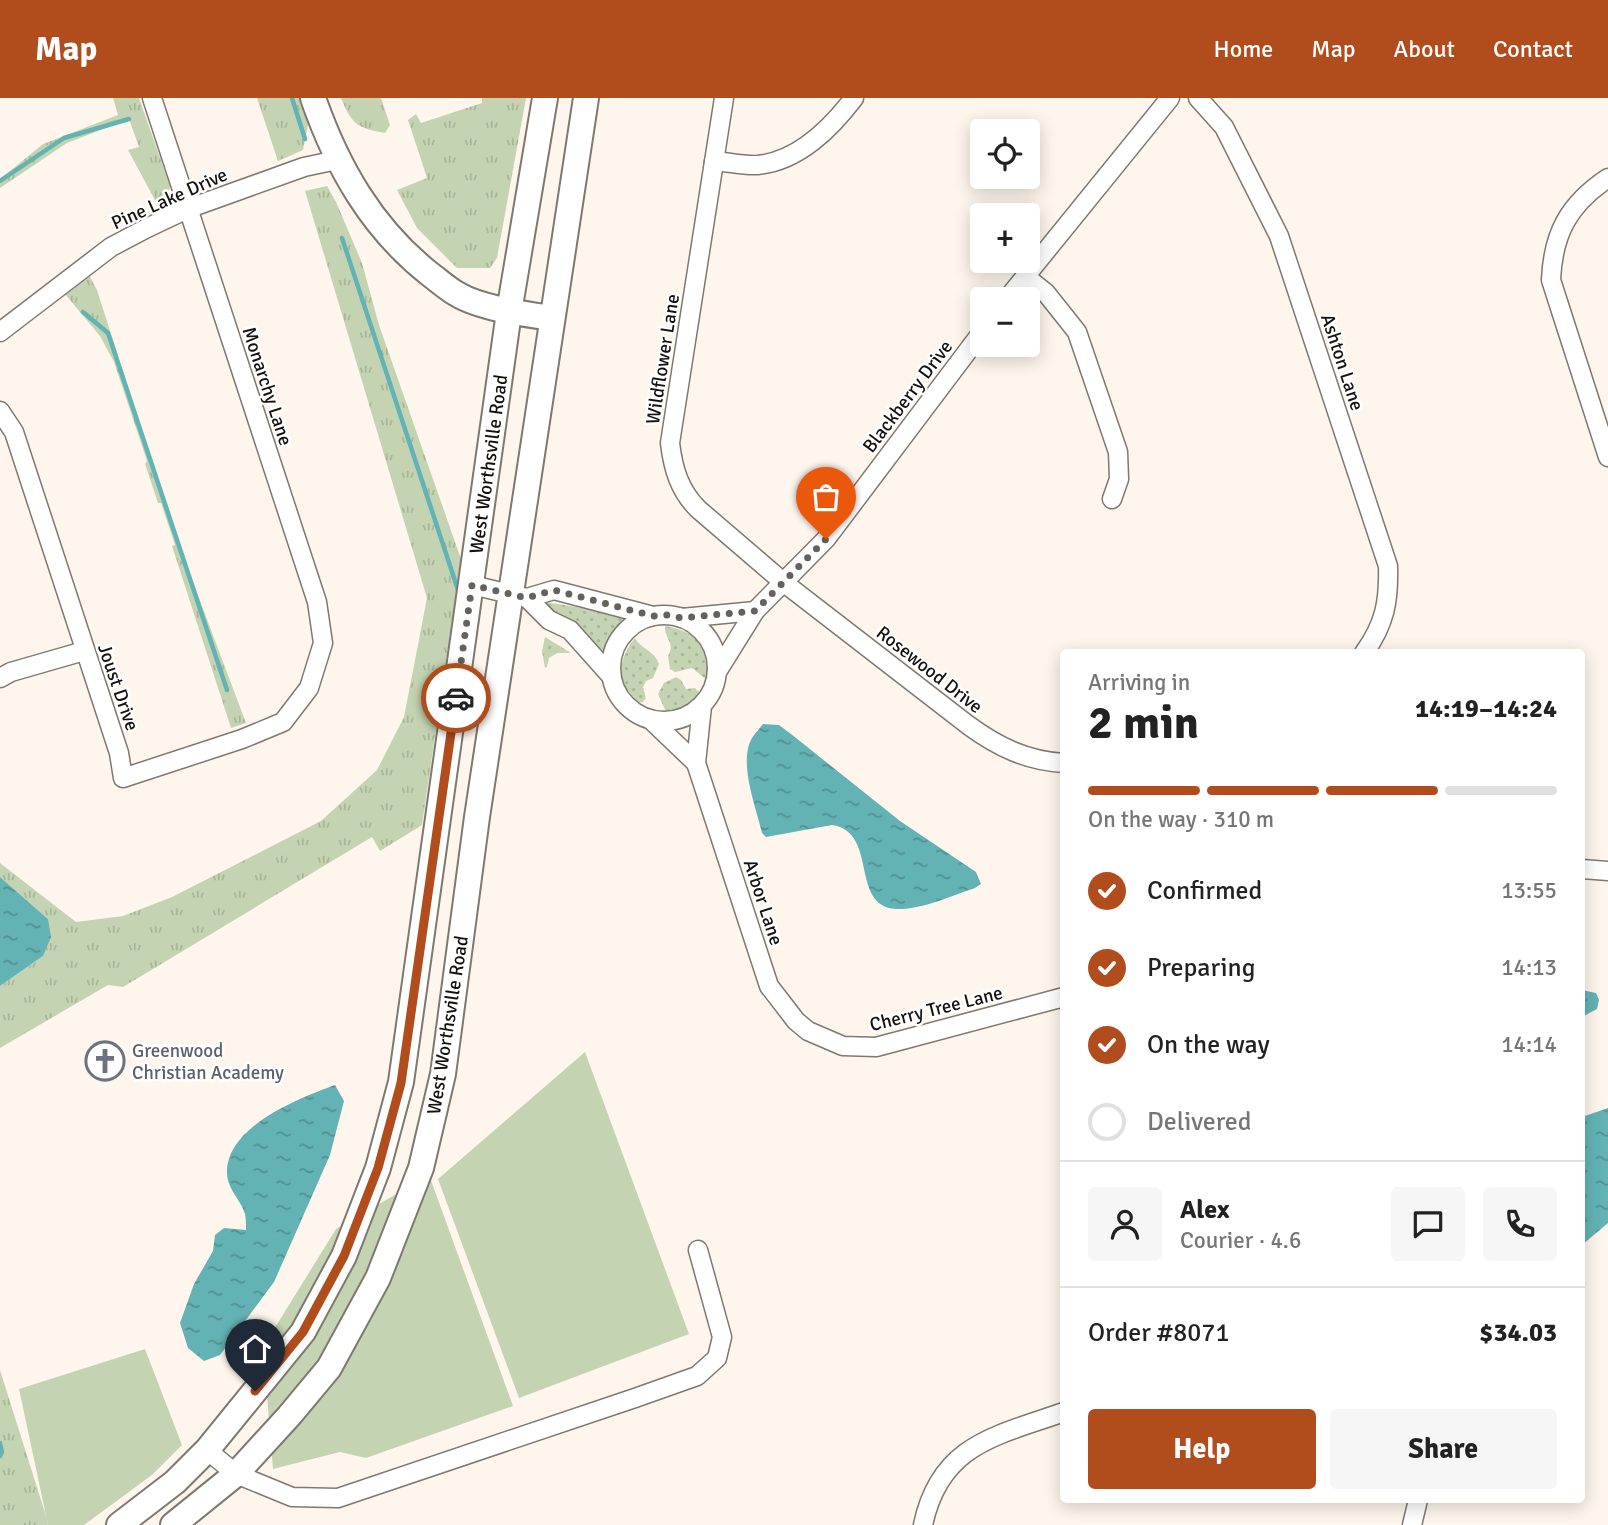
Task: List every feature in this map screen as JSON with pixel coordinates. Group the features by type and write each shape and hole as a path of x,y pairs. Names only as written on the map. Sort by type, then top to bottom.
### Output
{"main road":[{"path":"313,98 337,160 372,216 407,256 457,295 509,312 551,318"},
{"name":"West Worthsville Road","path":"119,1525 175,1482 207,1450 303,1332 344,1256 378,1168 401,1083 509,312 545,98"},
{"name":"West Worthsville Road","path":"173,1525 236,1474 329,1368 377,1278 421,1168 443,1074 475,831 519,596 551,318 586,98"}],"street":[{"name":"Monarchy Lane","path":"152,98 317,602 323,643 309,688"},
{"name":"Wildflower Lane","path":"724,98 670,443 676,477 690,501 783,582"},
{"path":"714,161 757,165 783,159 822,135 854,98"},
{"path":"1017,287 1170,98"},
{"name":"Ashton Lane","path":"1198,98 1224,127 1279,236 1388,566 1388,602 1376,635 1367,649"},
{"name":"Pine Lake Drive","path":"0,332 111,247 187,209 304,167 337,160"},
{"path":"1608,178 1584,196 1564,223 1554,251 1551,280 1608,457"},
{"path":"1026,277 1053,300 1077,332 1118,452 1119,479 1112,499"},
{"name":"Blackberry Drive","path":"702,706 710,696 718,672 755,611 826,539 970,348"},
{"name":"Joust Drive","path":"0,411 14,432 119,753 123,778 242,739 283,722 309,688"},
{"name":"Rosewood Drive","path":"783,582 994,743 1034,760 1060,763"},
{"path":"472,585 519,596 554,590 653,616"},
{"path":"519,596 549,620 570,630 611,676"},
{"path":"681,618 755,611"},
{"path":"702,706 687,717 670,722 651,720 637,714 625,704 616,691 611,676 611,660 616,645 625,632 638,622 653,616 681,618 696,625 708,638 715,654 718,672"},
{"path":"0,678 11,672 84,651"},
{"name":"Arbor Lane","path":"702,706 696,763 769,986 796,1021 820,1035"},
{"name":"Arbor Lane","path":"651,720 696,763"},
{"path":"1585,869 1608,870"},
{"name":"Cherry Tree Lane","path":"820,1035 843,1046 876,1047 1060,998"},
{"path":"207,1450 236,1474 292,1497 338,1497 697,1376 717,1358 722,1337 698,1250"},
{"path":"923,1525 935,1486 951,1466 970,1450 989,1438 1060,1413"},
{"path":"1412,1525 1417,1503"}],"green space":[{"path":"113,98 139,98 170,186 163,198 156,202 128,150 139,147 129,119 67,143 0,188 0,179 43,144 118,115"},
{"path":"257,98 301,98 309,120 303,150 278,161"},
{"path":"341,98 381,98 390,125 385,133 357,124 352,120"},
{"path":"482,98 526,98 497,258 490,268 457,268 417,228 397,190 427,178 408,120 416,114 421,123 482,103"},
{"path":"327,186 362,263 379,325 461,559 422,825 380,851 372,837 123,987 108,985 0,1048 0,986 43,956 48,919 0,877 0,863 76,922 123,916 172,897 321,821 377,770 404,717 427,598 305,191"},
{"path":"89,275 97,290 176,537 246,723 231,728 172,546 175,545 145,464 147,461 114,362 100,336 65,294"},
{"path":"546,602 630,616 631,619 625,624 623,635 612,640 605,653 573,622 546,607"},
{"path":"665,626 685,632 699,642 706,658 707,680 692,668 675,672 670,669 668,656 671,648"},
{"path":"545,637 571,653 557,653 549,658 545,668 542,651"},
{"path":"635,638 659,664 653,678 646,681 643,687 646,698 638,703 625,687 613,683"},
{"path":"676,677 686,689 695,688 701,694 686,707 666,712 658,694 664,683"},
{"path":"585,1052 689,1334 519,1398 438,1179"},
{"path":"429,1175 513,1406 366,1458 340,1452 273,1469 263,1347 336,1229"},
{"path":"145,1349 182,1445 152,1475 84,1525 48,1525 19,1389"},
{"path":"0,1370 47,1519 48,1525 0,1525"}],"water":[{"path":"763,724 779,725 900,821 976,872 981,884 926,905 896,909 882,905 873,896 867,883 861,854 846,830 832,825 766,837 762,833 747,772 748,748"},
{"path":"0,877 48,919 51,937 43,956 0,986"},
{"path":"1585,991 1596,993 1599,1000 1597,1009 1585,1015"},
{"path":"335,1085 344,1101 330,1155 274,1282 220,1355 204,1361 188,1348 180,1323 194,1284 213,1251 215,1235 224,1228 246,1230 245,1214 228,1180 230,1157 238,1142 267,1117 284,1106"},
{"path":"1608,1108 1608,1223 1585,1242 1585,1116"}],"waterway":[{"path":"292,98 305,139"},
{"path":"0,181 64,138 129,119"},
{"path":"342,238 459,593"},
{"path":"83,312 108,333 227,690"},
{"path":"0,1443 0,1456"}],"way so far":[{"path":"456,698 472,585 527,598 554,590 653,616 681,618 755,611 826,539"}],"place":[{"name":"Greenwood Christian Academy","path":"105,1061"}],"route":[{"path":"255,1391 303,1332 344,1256 378,1168 401,1083 456,698"}]}
